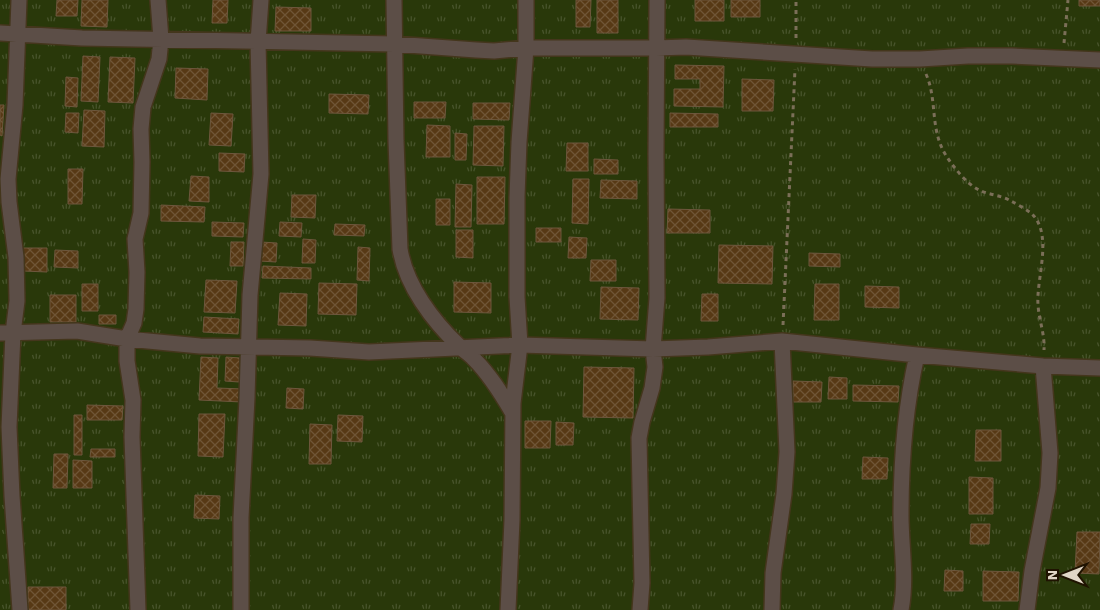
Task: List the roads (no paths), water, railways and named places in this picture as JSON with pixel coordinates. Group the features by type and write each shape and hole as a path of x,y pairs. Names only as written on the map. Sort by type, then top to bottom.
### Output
{"street":[{"path":"19,0 15,105 8,179 17,280 17,302 7,333 12,506 20,610"},
{"path":"138,610 132,437 133,400 127,361 127,339 134,323 136,309 137,272 135,240 141,204 143,107 159,59 161,39 158,0"},
{"path":"241,610 240,518 245,460 248,346 254,242 261,174 258,42 261,0"},
{"path":"394,0 396,141 400,249 403,264 415,290 429,311 460,347 473,357 486,372 500,390 512,412"},
{"path":"508,610 512,520 512,412 514,378 520,345 517,297 517,206 519,142 526,48 526,0"},
{"path":"640,610 642,583 639,438 652,388 655,367 653,348 657,298 657,0"},
{"path":"0,33 82,38 394,44 494,51 526,48 686,47 872,59 1012,56 1100,60"},
{"path":"7,333 77,332 200,346 310,348 369,352 520,345 653,348 708,347 782,341 1043,366 1100,368"},
{"path":"772,610 774,573 784,494 787,452 782,341"},
{"path":"901,610 903,592 901,514 904,454 909,400 917,355"},
{"path":"1027,610 1032,571 1048,488 1050,453 1043,366"}]}
